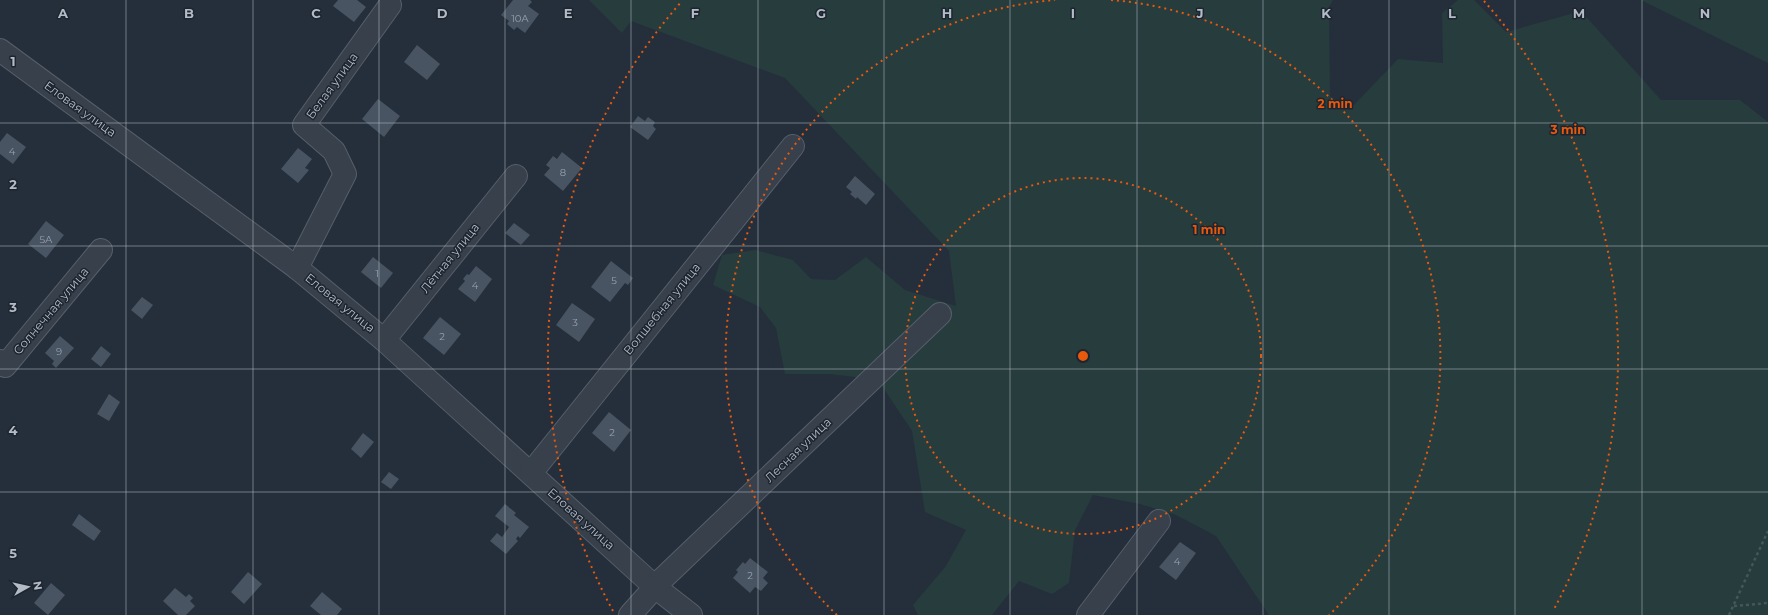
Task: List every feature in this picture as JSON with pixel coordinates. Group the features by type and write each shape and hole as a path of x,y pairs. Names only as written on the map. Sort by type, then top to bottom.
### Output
{"street":[{"name":"Белая улица","path":"297,268 346,174 334,151 304,125 390,6"},
{"name":"Еловая улица","path":"0,50 297,268 384,340 655,586 691,615"},
{"name":"Волшебная улица","path":"531,473 793,146"},
{"name":"Лётная улица","path":"384,340 516,176"},
{"name":"Солнечная улица","path":"0,361 5,366 101,250"},
{"name":"Лесная улица","path":"630,615 655,586 940,314"},
{"path":"1088,615 1159,521"}],"path":[{"path":"1730,615 1768,532"},
{"path":"1734,606 1768,603"}],"green space":[{"path":"589,0 1333,0 1329,7 1330,96 1349,110 1398,59 1443,63 1442,13 1458,0 1474,0 1506,32 1581,11 1661,100 1740,100 1768,122 1768,615 1269,615 1216,536 1176,515 1140,504 1093,495 1075,530 1069,583 1052,594 1019,581 992,615 918,615 913,605 946,566 966,530 925,512 912,431 878,380 831,374 785,374 776,328 760,307 713,285 722,255 755,250 793,260 811,279 835,280 866,257 905,290 956,306 949,251 785,78 631,21 622,33"},
{"path":"1641,0 1768,0 1768,63"}],"building":[{"path":"338,0 357,0 366,7 354,22 333,6"},
{"path":"513,0 530,0 532,2 528,6 539,14 525,33 517,27 514,30 507,24 509,21 501,15"},
{"path":"417,45 440,64 427,80 404,62"},
{"path":"378,99 400,116 384,137 362,119"},
{"path":"638,116 645,121 648,117 655,122 653,126 656,129 648,140 630,127"},
{"path":"7,133 26,147 13,164 0,154 0,142"},
{"path":"298,148 312,159 305,168 309,170 298,183 281,169"},
{"path":"562,152 582,168 563,191 544,175 550,168 546,165 553,156 557,159"},
{"path":"855,176 875,194 866,205 857,197 856,199 850,194 852,192 846,187"},
{"path":"46,221 64,235 46,258 28,244"},
{"path":"514,223 530,235 521,245 505,233"},
{"path":"373,257 393,273 381,288 361,272"},
{"path":"611,261 633,278 628,285 625,283 610,302 591,287"},
{"path":"476,266 492,279 475,302 458,289 465,281 463,279 467,274 469,275"},
{"path":"142,297 153,305 142,319 131,310"},
{"path":"572,303 595,319 579,342 556,325"},
{"path":"440,317 461,334 444,355 423,338"},
{"path":"60,336 74,348 56,368 52,364 54,361 45,353"},
{"path":"101,346 111,354 101,367 91,359"},
{"path":"109,394 120,402 109,421 97,414"},
{"path":"609,412 631,430 614,452 592,433"},
{"path":"363,433 374,442 361,458 351,449"},
{"path":"389,472 399,479 391,489 381,482"},
{"path":"505,504 516,513 514,515 529,527 520,538 518,536 516,539 518,541 506,554 490,541 497,533 502,537 509,527 495,516"},
{"path":"79,514 101,531 94,541 72,525"},
{"path":"1180,542 1196,553 1176,580 1159,567"},
{"path":"750,558 768,572 763,578 768,583 761,591 755,587 750,593 733,578 738,572 736,570 743,562 745,564"},
{"path":"248,572 262,584 244,604 231,592"},
{"path":"51,583 65,595 48,615 34,603"},
{"path":"175,588 186,597 189,594 193,598 190,601 195,606 186,615 178,615 163,601"},
{"path":"322,592 342,609 337,615 321,615 310,606"}]}
